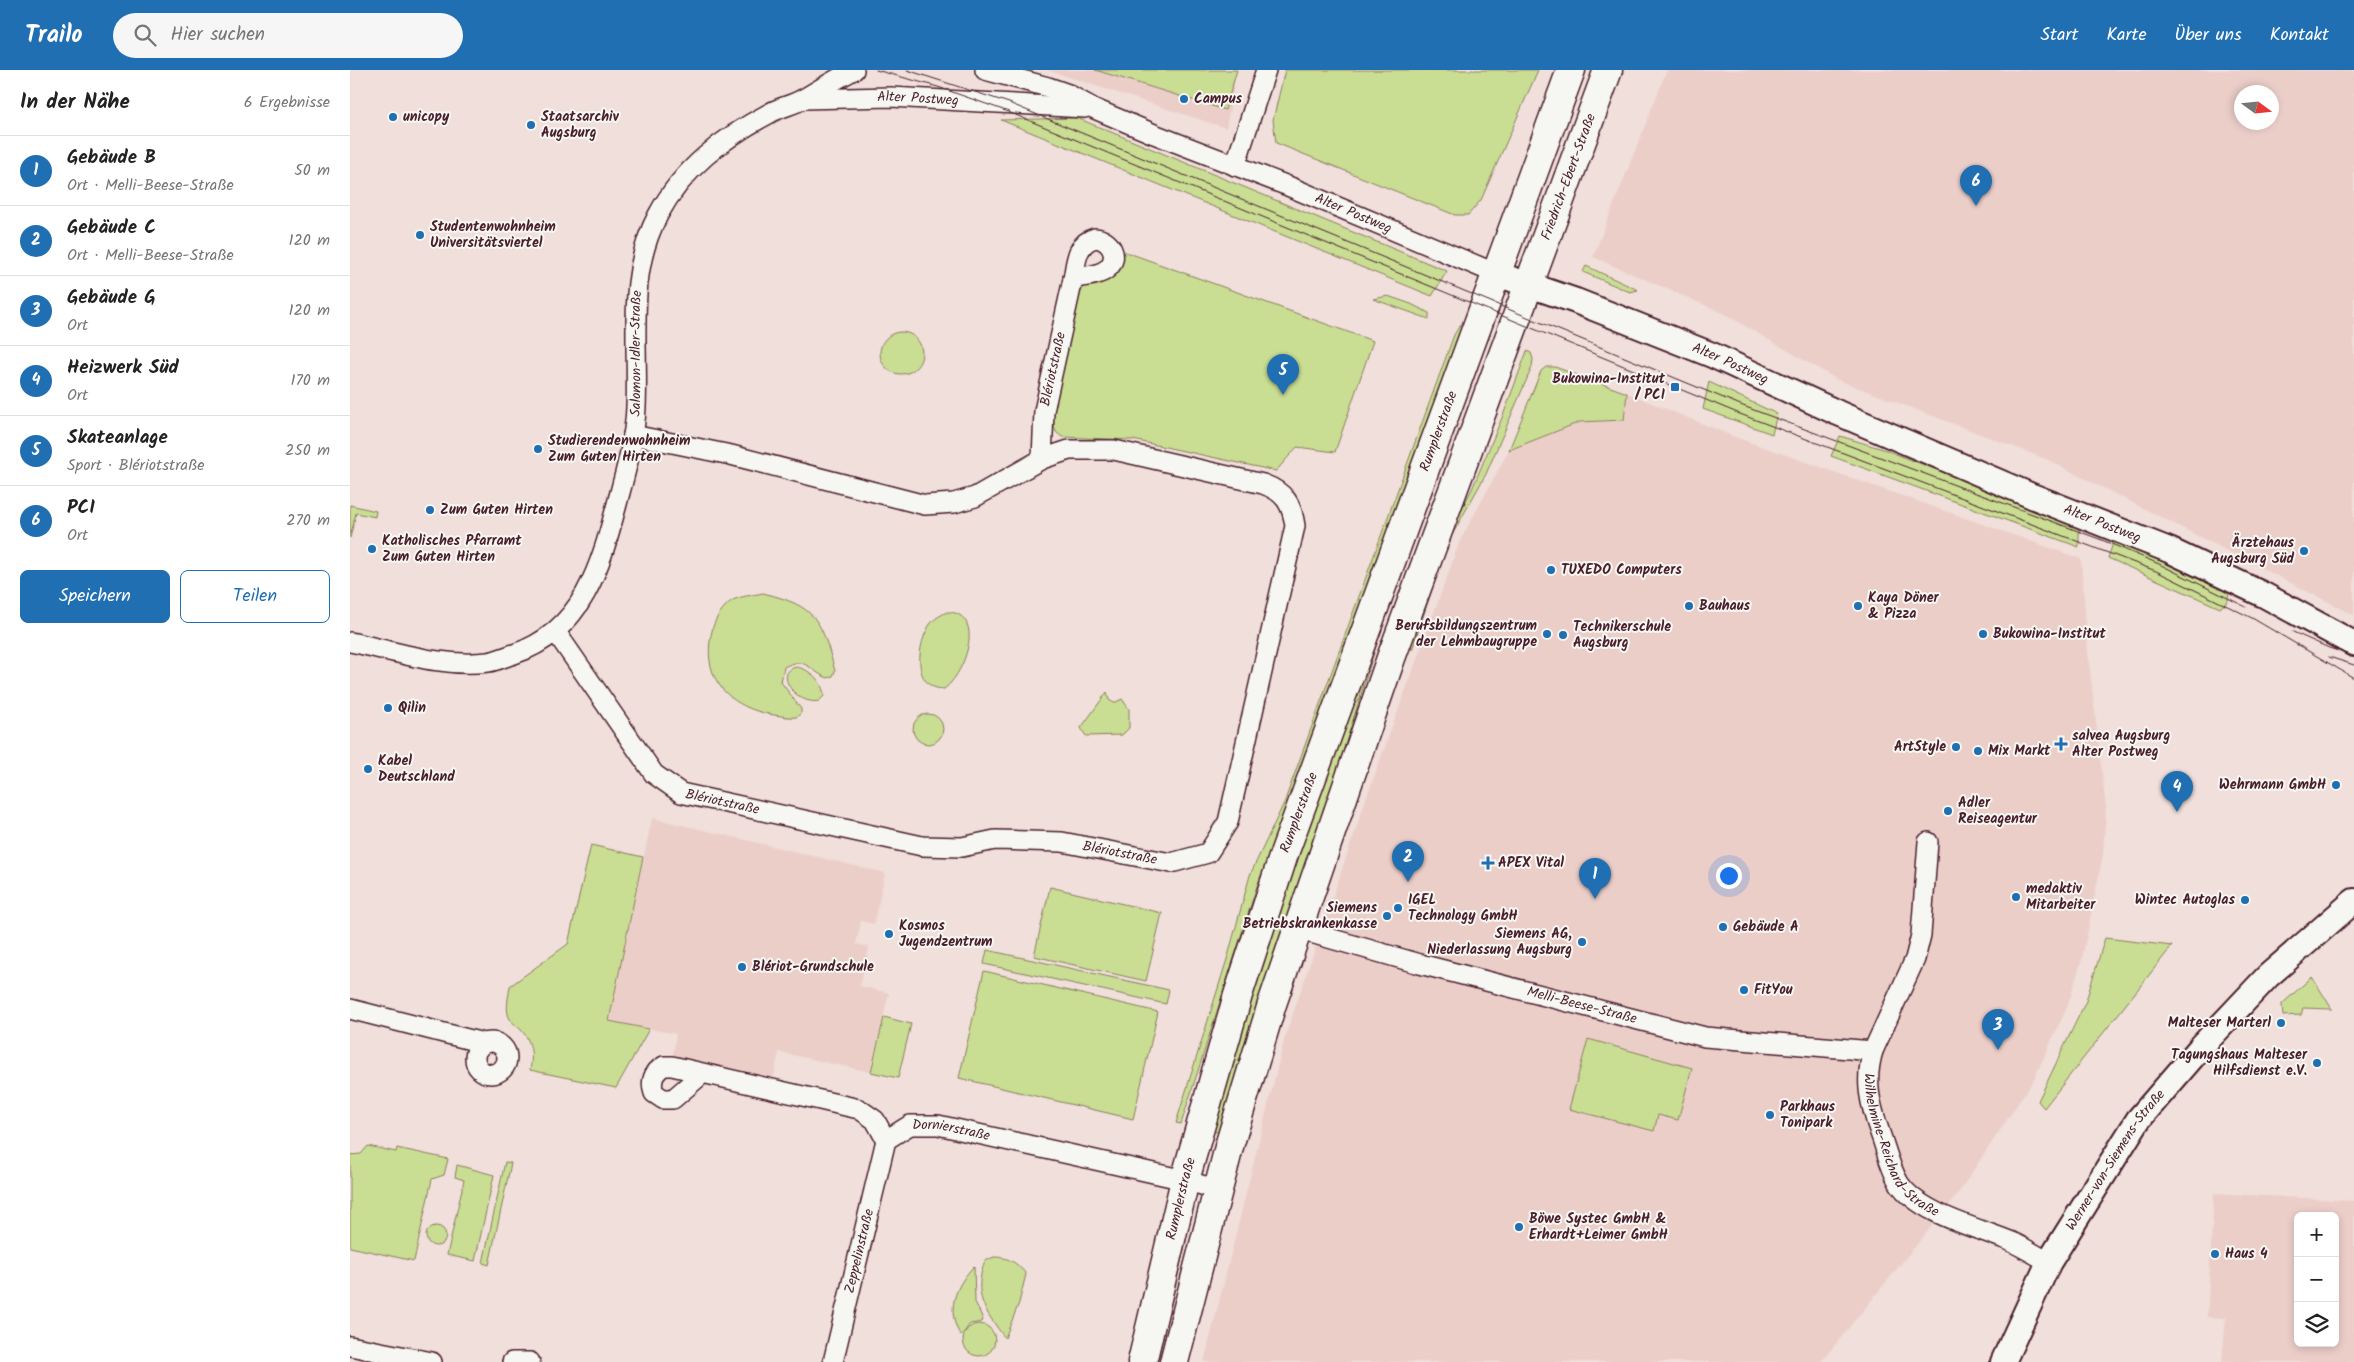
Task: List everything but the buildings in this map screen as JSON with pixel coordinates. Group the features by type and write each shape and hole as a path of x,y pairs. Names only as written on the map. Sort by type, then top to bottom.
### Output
{"main road":[{"path":"1497,274 1571,70"},
{"name":"Friedrich-Ebert-Straße","path":"1529,284 1608,70"},
{"name":"Rumplerstraße","path":"1142,1362 1185,1180 1238,995 1286,851 1497,274"},
{"path":"1174,1362 1218,1190 1272,1004 1349,774 1529,284"}],"street":[{"path":"802,99 824,85 854,70"},
{"name":"Alter Postweg","path":"985,70 1048,87 1095,109 1288,186 1497,274 1529,284 1712,355 1838,413 2032,496 2204,566 2271,598 2354,644"},
{"path":"1235,166 1266,70"},
{"name":"Alter Postweg","path":"802,99 891,97 1095,109"},
{"name":"Salomon-Idler-Straße","path":"350,642 442,662 489,662 530,648 556,632 577,606 601,558 627,465 636,410 635,321 637,283 642,258 658,215 687,172 725,139 773,112 802,99"},
{"name":"Blériotstraße","path":"1042,459 1044,412 1073,279"},
{"name":"Blériotstraße","path":"556,632 654,774 681,793 922,846 962,847 995,840 1062,842 1171,863 1208,853 1228,822 1295,526 1292,509 1281,493 1263,484 1114,450 1069,450 1042,459 975,497 954,503 924,505 753,461 633,436"},
{"name":"Wilhelmine-Reichard-Straße","path":"1928,842 1921,935 1915,960 1873,1052 1869,1066 1867,1086 1870,1104 1900,1183 1916,1201 2013,1243 2049,1262"},
{"name":"Werner-von-Siemens-Straße","path":"2003,1362 2049,1262 2138,1120 2201,1047 2268,976 2354,900"},
{"name":"Melli-Beese-Straße","path":"1297,929 1438,969 1705,1037 1873,1052"},
{"path":"350,1009 483,1043"},
{"path":"702,1074 859,1109 875,1120 886,1140"},
{"name":"Dornierstraße","path":"886,1140 910,1125 938,1126 1185,1180 1218,1190"},
{"name":"Zeppelinstraße","path":"833,1362 886,1140"},
{"path":"350,1346 432,1362"},
{"path":"512,1362 530,1362"}],"shaded area":[{"name":"Campus","path":"1047,70 1237,70 1226,128"},
{"path":"1667,70 2354,70 2354,615 2046,459 1838,380 1723,313 1593,257"},
{"path":"1627,393 1735,437 2081,559 2088,652 2106,808 2103,854 2082,959 2068,1005 2034,1079 1957,1195 1821,1362 1204,1362 1285,1037 1367,796 1460,541 1509,450 1580,422 1624,420"},
{"name":"Blériot-Grundschule","path":"652,818 885,873 874,924 861,921 856,944 869,947 860,986 889,993 870,1072 779,1052 773,1078 673,1055 676,1034 609,1021"},
{"path":"2214,1193 2354,1201 2354,1362 2222,1362 2226,1318 2207,1317"}],"green space":[{"path":"1095,70 1237,70 1225,110"},
{"path":"1285,70 1538,70 1481,200 1468,215 1455,215 1276,143 1273,120"},
{"path":"1077,118 1447,271 1432,296 1001,120"},
{"path":"1123,251 1373,341 1335,452 1297,447 1276,471 1133,440 1062,437 1056,432 1053,424 1053,414 1080,293 1085,286 1122,262"},
{"path":"1586,266 1638,290 1630,292 1583,272"},
{"path":"1388,296 1429,313 1429,319 1373,299"},
{"path":"1460,325 1466,326 1323,716 1257,886 1181,1124 1176,1123 1228,956 1250,875 1284,803 1454,335"},
{"path":"905,332 913,335 919,341 922,353 919,365 913,371 897,374 889,371 883,365 880,349 883,341 889,335"},
{"path":"1484,332 1490,334 1382,627 1224,1134 1209,1130 1274,922"},
{"path":"1527,351 1531,353 1533,359 1532,367 1486,474 1447,544 1412,650 1408,642 1445,542 1472,489 1504,413"},
{"path":"1546,367 1555,367 1627,393 1624,420 1580,422 1509,450 1541,371"},
{"path":"1709,382 1777,414 1772,434 1703,409"},
{"path":"1840,436 1883,449 2079,525 2079,547 1831,456"},
{"path":"350,505 376,511 375,517 356,513 350,538"},
{"path":"2114,540 2229,588 2228,601 2220,608 2108,558"},
{"path":"763,593 795,604 806,610 814,618 825,639 835,671 833,676 828,678 803,664 791,664 784,667 781,682 801,709 801,713 797,717 774,715 758,711 744,706 731,698 714,676 710,663 709,648 712,631 722,610 733,600"},
{"path":"947,612 959,615 966,622 969,632 965,658 952,681 944,689 933,687 926,681 922,673 920,652 922,641 931,623"},
{"path":"797,667 807,671 819,681 824,696 819,701 810,701 802,698 790,687 787,675 790,670"},
{"path":"1107,692 1109,700 1114,703 1122,699 1129,709 1129,728 1122,735 1086,736 1081,728"},
{"path":"928,714 939,718 943,729 939,740 928,744 917,740 913,729 917,718"},
{"path":"591,845 643,857 609,1021 649,1029 616,1088 530,1070 531,1054 529,1043 524,1033 510,1019 507,1011 510,986 568,944"},
{"path":"1050,887 1162,913 1146,981 1034,956"},
{"path":"2105,938 2172,946 2044,1108 2038,1101 2086,1001"},
{"path":"987,950 1169,990 1166,1004 984,964"},
{"path":"984,971 1158,1012 1133,1119 959,1078"},
{"path":"2312,977 2332,1009 2303,1008 2301,1015 2283,1016 2282,1004"},
{"path":"884,1017 911,1024 898,1078 871,1072"},
{"path":"1588,1039 1692,1068 1678,1120 1658,1115 1654,1131 1569,1109"},
{"path":"368,1146 396,1152 397,1148 448,1159 444,1175 432,1179 414,1261 350,1247 350,1155 361,1154"},
{"path":"505,1162 511,1163 489,1265 483,1263"},
{"path":"457,1165 494,1175 475,1261 447,1255 464,1180 455,1177"},
{"path":"436,1226 443,1229 446,1236 443,1243 436,1246 429,1243 426,1236 429,1229"},
{"path":"1181,1235 1187,1237 1157,1362 1151,1362"},
{"path":"994,1257 1012,1261 1026,1274 1019,1303 1005,1338 986,1311 980,1293 981,1273 985,1261"},
{"path":"974,1266 975,1302 983,1319 982,1322 970,1324 961,1336 956,1327 954,1317 954,1299 957,1290"},
{"path":"979,1324 985,1325 990,1329 994,1334 994,1346 990,1351 985,1355 979,1356 973,1355 968,1351 964,1346 963,1340 964,1334 968,1329 973,1325"}],"tram line":[{"path":"876,70 938,87 1006,111 1740,414 2156,571 2252,618 2354,678"},
{"path":"907,70 1009,103 1743,406 2102,540 2159,564 2246,607"},
{"path":"2293,632 2329,648 2354,656"},
{"path":"2329,657 2354,665"}],"place":[{"name":"Campus","path":"1184,99"},
{"name":"unicopy","path":"393,117"},
{"name":"Staatsarchiv Augsburg","path":"531,125"},
{"name":"PCI","path":"1976,206"},
{"name":"Studentenwohnheim Universitätsviertel","path":"420,235"},
{"name":"Bukowina-Institut / PCI","path":"1675,387"},
{"name":"Skateanlage","path":"1283,395"},
{"name":"Studierendenwohnheim Zum Guten Hirten","path":"538,449"},
{"name":"Zum Guten Hirten","path":"430,510"},
{"name":"Katholisches Pfarramt Zum Guten Hirten","path":"372,549"},
{"name":"Ärztehaus Augsburg Süd","path":"2304,551"},
{"name":"TUXEDO Computers","path":"1551,570"},
{"name":"Bauhaus","path":"1689,606"},
{"name":"Kaya Döner & Pizza","path":"1858,606"},
{"name":"Berufsbildungszentrum der Lehmbaugruppe","path":"1547,634"},
{"name":"Bukowina-Institut","path":"1983,634"},
{"name":"Technikerschule Augsburg","path":"1563,635"},
{"name":"Qilin","path":"388,708"},
{"name":"salvea Augsburg Alter Postweg","path":"2061,744"},
{"name":"ArtStyle","path":"1956,747"},
{"name":"Mix Markt","path":"1978,751"},
{"name":"Kabel Deutschland","path":"368,769"},
{"name":"Wehrmann GmbH","path":"2336,785"},
{"name":"Adler Reiseagentur","path":"1948,811"},
{"name":"Heizwerk Süd","path":"2177,812"},
{"name":"APEX Vital","path":"1488,863"},
{"name":"Gebäude C","path":"1408,882"},
{"name":"medaktiv Mitarbeiter","path":"2016,897"},
{"name":"Gebäude B","path":"1595,899"},
{"name":"Wintec Autoglas","path":"2245,900"},
{"name":"IGEL Technology GmbH","path":"1398,908"},
{"name":"Siemens Betriebskrankenkasse","path":"1387,916"},
{"name":"Gebäude A","path":"1723,927"},
{"name":"Kosmos Jugendzentrum","path":"889,934"},
{"name":"Siemens AG, Niederlassung Augsburg","path":"1582,942"},
{"name":"Blériot-Grundschule","path":"742,967"},
{"name":"FitYou","path":"1744,990"},
{"name":"Malteser Marterl","path":"2281,1023"},
{"name":"Gebäude G","path":"1998,1050"},
{"name":"Tagungshaus Malteser Hilfsdienst e.V.","path":"2317,1063"},
{"name":"Parkhaus Tonipark","path":"1770,1115"},
{"name":"Böwe Systec GmbH & Erhardt+Leimer GmbH","path":"1519,1227"},
{"name":"Haus 4","path":"2215,1254"}]}
